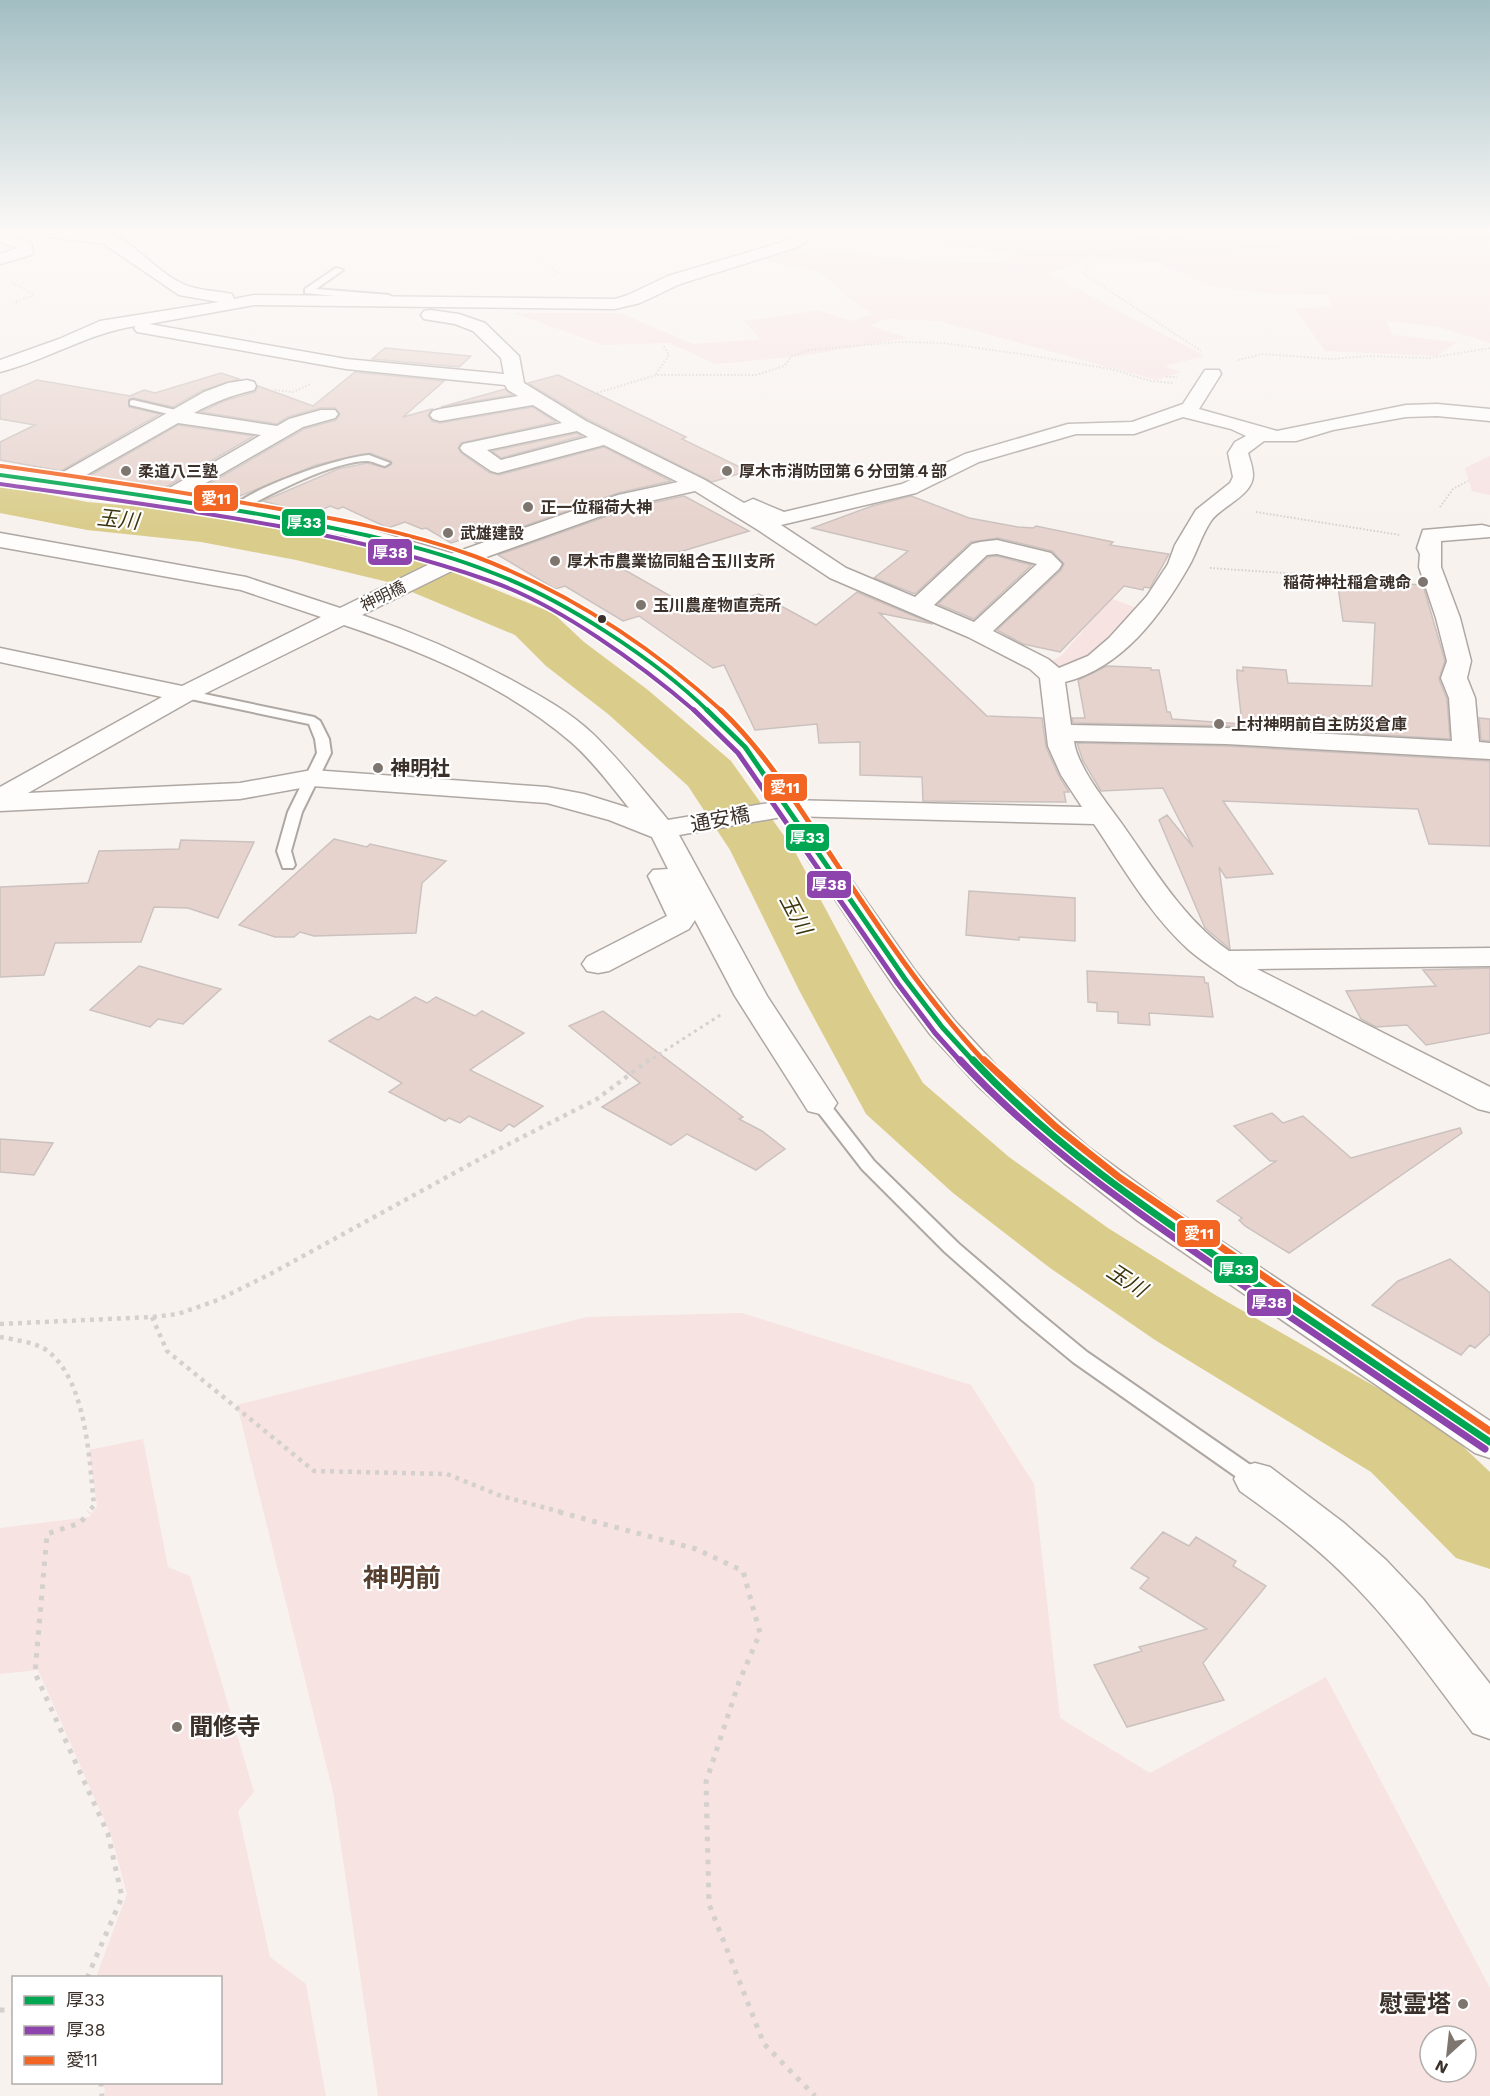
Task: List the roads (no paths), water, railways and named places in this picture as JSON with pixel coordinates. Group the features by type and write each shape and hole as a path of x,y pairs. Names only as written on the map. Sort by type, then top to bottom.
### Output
{"street":[{"path":"0,366 97,329"},
{"path":"148,329 346,364 512,380"},
{"path":"481,329 510,356 512,380 515,386 542,403 579,425 698,484 838,573 977,632 1039,664 1052,676 1061,746 1075,776 1175,916 1194,938 1221,960 1249,978 1490,1101"},
{"path":"720,497 731,495 740,498 782,519 909,489 972,458 1075,428 1134,428 1190,408 1208,380"},
{"path":"58,483 175,414 211,396 235,387 247,386"},
{"path":"440,415 542,403"},
{"path":"1183,410 1209,419 1236,424 1261,435 1296,435 1341,423 1406,411 1437,410 1490,415"},
{"path":"175,414 279,432"},
{"path":"166,498 296,423 328,414"},
{"path":"579,425 470,448 498,467 608,438"},
{"path":"1052,676 1064,675 1097,661 1118,643 1156,600 1179,564 1186,545 1204,516 1239,486 1243,477 1238,453 1242,446 1261,435"},
{"path":"0,475 236,509 347,530 494,573 558,603 659,670 701,704 746,747 777,809 905,979 942,1027 991,1080 1030,1116 1076,1155 1151,1212 1490,1442"},
{"name":"神明橋","path":"0,800 185,694 451,562 626,500 698,484"},
{"path":"1059,733 1226,736 1478,750 1454,678 1459,661 1448,618 1430,567 1431,554 1428,548 1431,535 1482,532"},
{"path":"0,540 219,578 348,613 410,639 457,660 545,709 582,738 667,829"},
{"path":"917,608 980,549 997,547 1043,558 1051,564 977,632"},
{"path":"0,655 185,694"},
{"path":"0,800 240,791 312,778 433,784 547,795 574,800 667,829"},
{"name":"通安橋","path":"667,829 777,809 1102,816"},
{"path":"598,964 678,923 682,916 646,838 667,829"},
{"path":"667,829 664,833 751,996 820,1103"},
{"path":"1221,960 1490,957"},
{"path":"1255,1479 1313,1522 1353,1556 1388,1592 1490,1719"}],"lane":[{"path":"133,403 175,414"},
{"path":"236,509 285,483 350,460 369,458 385,463"},
{"path":"185,694 314,721 322,739 324,753 305,787 292,822 284,850 288,865"},
{"path":"820,1103 868,1165 952,1248 1029,1315 1080,1357 1255,1479"}],"waterway":[{"name":"玉川","path":"0,499 87,516 201,527 296,545 405,571 534,624 565,654 628,702 710,774 762,850 834,990 893,1097 981,1175 1079,1248 1186,1318 1404,1447 1490,1531"}],"place":[{"name":"柔道八三塾","path":"126,471"},
{"name":"厚木市消防団第６分団第４部","path":"727,471"},
{"name":"正一位稲荷大神","path":"528,507"},
{"name":"武雄建設","path":"448,533"},
{"name":"厚木市農業協同組合玉川支所","path":"555,561"},
{"name":"稲荷神社稲倉魂命","path":"1423,582"},
{"name":"玉川農産物直売所","path":"641,605"},
{"name":"上村神明前自主防災倉庫","path":"1219,724"},
{"name":"神明社","path":"378,768"},
{"name":"聞修寺","path":"177,1727"},
{"name":"慰霊塔","path":"1463,2004"}],"district":[{"name":"神明前","path":"402,1578"}]}
